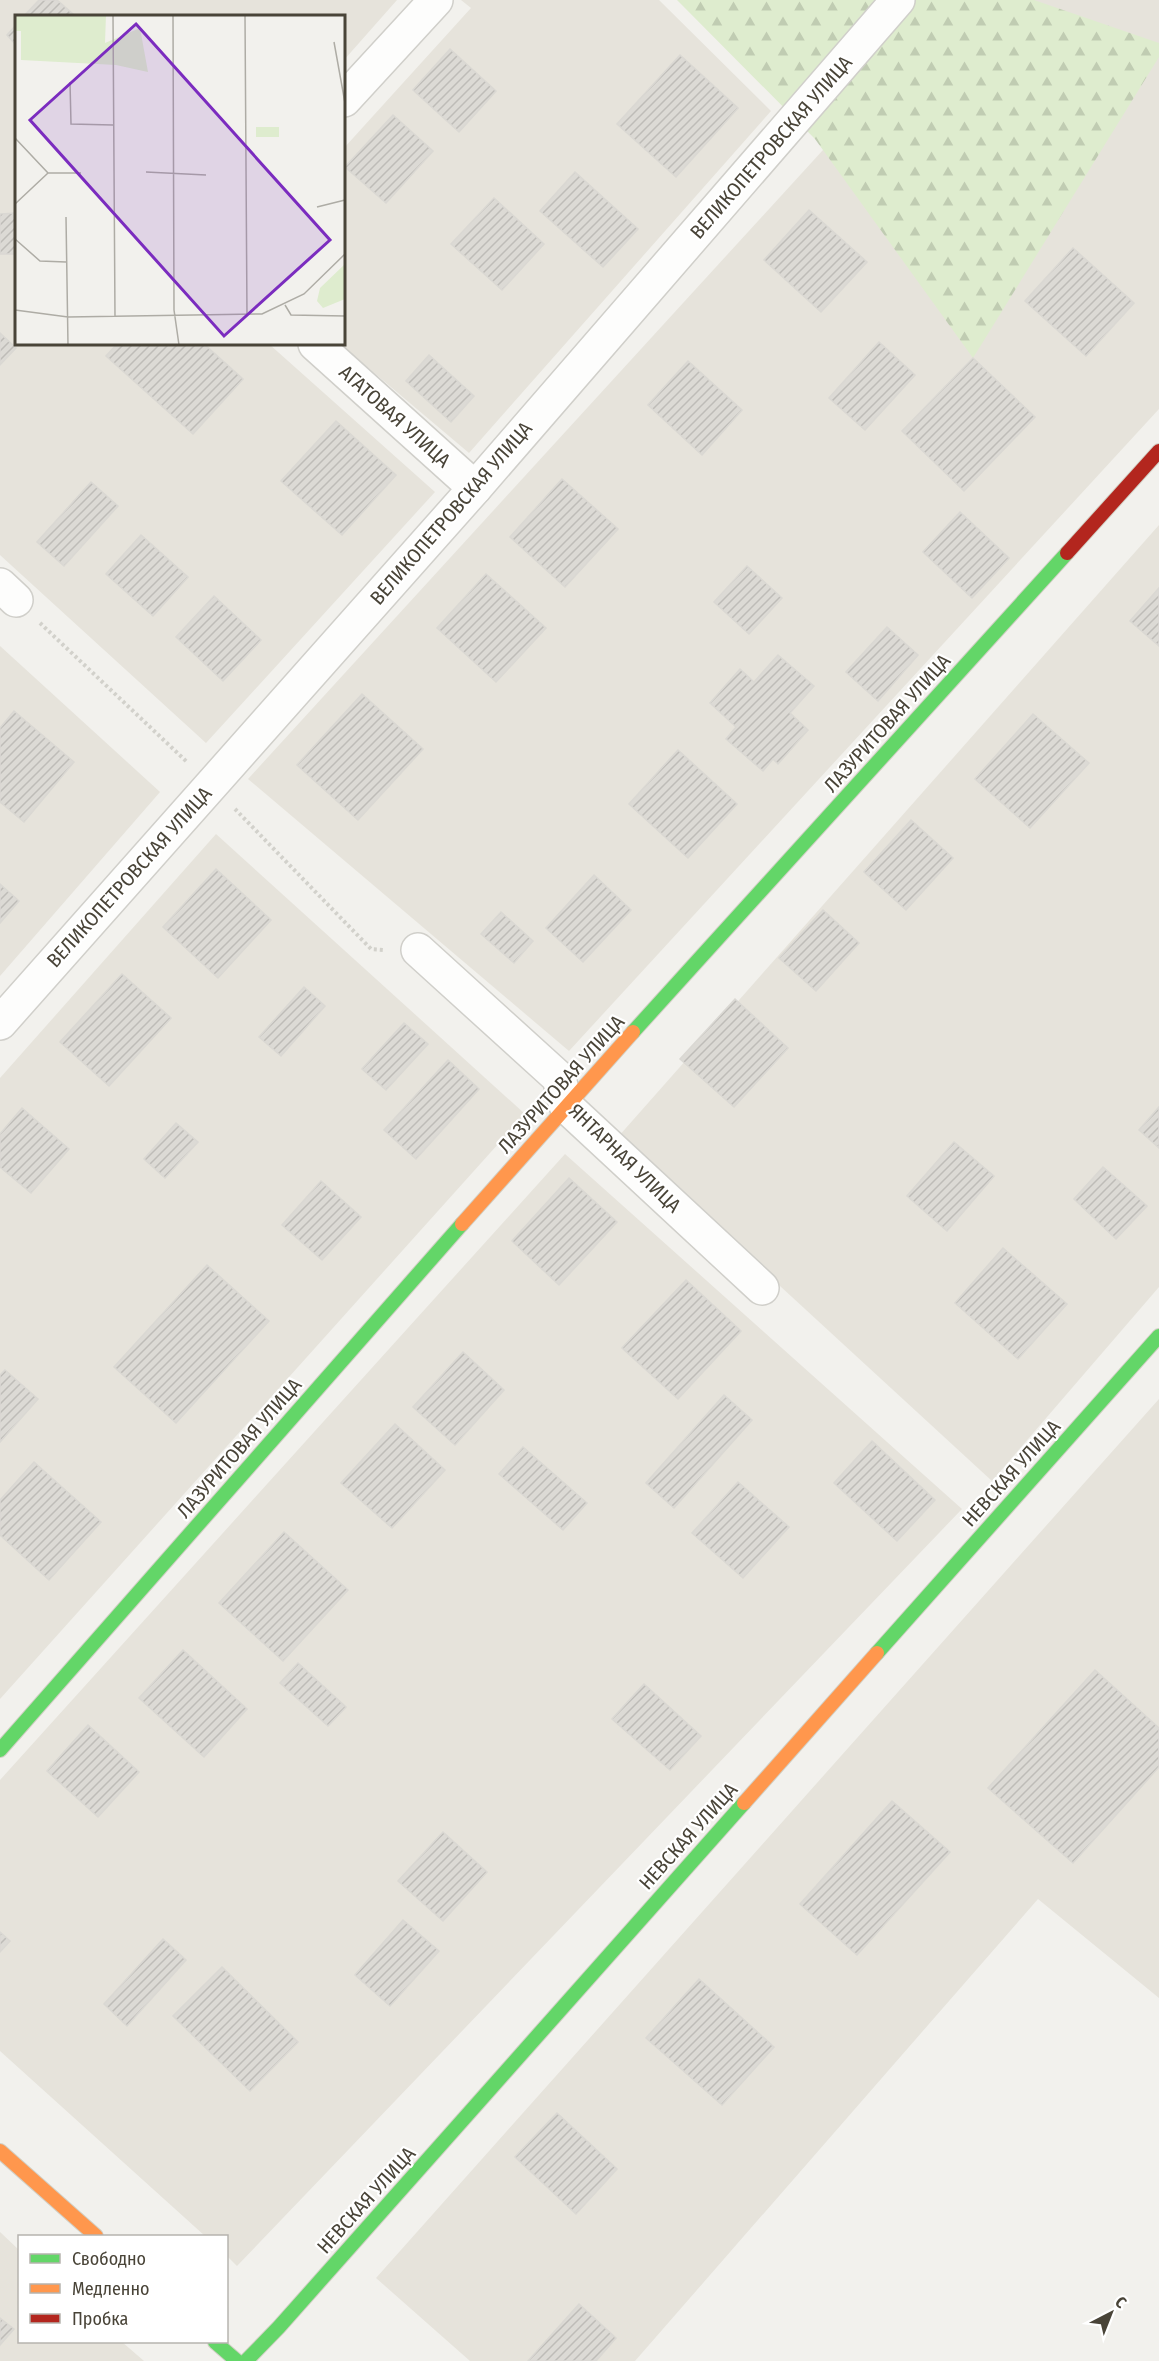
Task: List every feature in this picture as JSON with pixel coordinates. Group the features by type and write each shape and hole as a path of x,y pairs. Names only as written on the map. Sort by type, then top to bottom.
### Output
{"street":[{"path":"345,99 436,0"},
{"name":"ВЕЛИКОПЕТРОВСКАЯ УЛИЦА","path":"0,1023 475,488 898,0"},
{"name":"АГАТОВАЯ УЛИЦА","path":"316,345 475,488"},
{"name":"ЛАЗУРИТОВАЯ УЛИЦА","path":"0,1750 566,1106 1159,452"},
{"name":"ЯНТАРНАЯ УЛИЦА","path":"418,950 559,1078 566,1106 762,1288"},
{"name":"НЕВСКАЯ УЛИЦА","path":"246,2361 294,2310 1159,1336"},
{"path":"0,2151 95,2235"},
{"path":"216,2343 237,2361"}],"shaded area":[{"path":"0,0 397,0 345,59 345,15 15,15 15,345 270,345 435,492 206,743 0,555"},
{"path":"461,0 659,0 771,111 469,453 341,345 345,345 345,147 471,8"},
{"path":"960,0 1159,0 1159,409 569,1051 248,779"},
{"path":"1159,525 1159,1287 992,1481 618,1137"},
{"path":"0,646 160,792 0,976"},
{"path":"216,834 525,1114 0,1699 0,1078"},
{"path":"565,1154 962,1509 237,2266 228,2257 228,2235 204,2235 0,2051 0,1780"},
{"path":"1159,1399 1159,1998 1038,1899 635,2361 470,2361 376,2278"},
{"path":"0,2232 18,2249 18,2343 123,2343 144,2361 0,2361"}],"green space":[{"path":"677,0 1034,0 1159,43 1159,57 973,358 815,139"}],"building":[{"path":"39,0 57,0 73,14 72,15 25,15"},
{"path":"15,26 15,44 7,35"},
{"path":"450,49 496,91 459,132 413,90"},
{"path":"680,55 738,108 676,177 617,124"},
{"path":"393,115 433,151 386,203 345,167"},
{"path":"575,172 638,229 603,267 540,211"},
{"path":"494,198 544,244 502,290 451,244"},
{"path":"809,210 867,262 821,312 764,260"},
{"path":"15,213 15,254 0,254 0,214"},
{"path":"1073,248 1134,303 1086,356 1025,301"},
{"path":"0,333 16,348 0,365"},
{"path":"879,342 915,375 865,430 829,398"},
{"path":"116,345 205,345 243,379 193,434 106,356"},
{"path":"429,355 474,396 451,422 406,381"},
{"path":"973,358 1035,417 964,491 902,431"},
{"path":"688,361 742,410 702,455 648,405"},
{"path":"336,421 396,475 342,535 281,481"},
{"path":"562,479 618,529 565,587 510,537"},
{"path":"91,482 118,506 64,566 37,542"},
{"path":"960,512 1009,558 972,598 923,552"},
{"path":"141,535 188,577 153,616 106,574"},
{"path":"747,566 782,598 749,634 714,602"},
{"path":"486,574 546,628 496,682 437,628"},
{"path":"1159,588 1159,646 1130,621"},
{"path":"214,596 261,640 223,681 176,637"},
{"path":"887,627 918,655 878,701 846,672"},
{"path":"778,655 814,686 790,713 808,730 778,764 773,759 763,771 726,739 736,727 710,703 740,669 754,682"},
{"path":"362,694 423,749 358,820 297,765"},
{"path":"14,711 74,762 24,822 0,802 0,728"},
{"path":"1033,714 1089,763 1030,828 975,779"},
{"path":"678,750 737,804 688,858 629,804"},
{"path":"911,820 953,858 906,910 864,872"},
{"path":"216,869 271,920 218,978 163,927"},
{"path":"594,875 631,910 583,962 546,928"},
{"path":"0,884 19,901 0,923"},
{"path":"823,910 859,943 816,991 779,958"},
{"path":"501,912 533,941 514,963 481,934"},
{"path":"122,974 171,1018 109,1086 60,1042"},
{"path":"304,987 325,1006 281,1056 259,1037"},
{"path":"735,999 788,1048 734,1107 680,1059"},
{"path":"404,1023 428,1044 386,1090 362,1069"},
{"path":"448,1060 479,1089 416,1159 384,1130"},
{"path":"1159,1107 1159,1148 1139,1130"},
{"path":"22,1108 69,1149 31,1193 0,1167 0,1134"},
{"path":"176,1123 198,1142 165,1178 144,1159"},
{"path":"954,1142 994,1176 947,1231 907,1196"},
{"path":"1103,1167 1147,1206 1116,1239 1074,1199"},
{"path":"569,1178 617,1222 559,1285 512,1241"},
{"path":"321,1181 361,1217 322,1260 282,1225"},
{"path":"1003,1248 1067,1304 1018,1359 955,1303"},
{"path":"207,1265 269,1321 176,1423 114,1367"},
{"path":"686,1280 741,1331 678,1399 622,1348"},
{"path":"463,1352 504,1390 455,1445 413,1407"},
{"path":"5,1370 38,1399 0,1442 0,1375"},
{"path":"724,1395 752,1420 674,1508 646,1483"},
{"path":"395,1424 445,1470 392,1528 341,1483"},
{"path":"872,1441 935,1500 897,1541 834,1483"},
{"path":"523,1447 587,1503 563,1530 499,1474"},
{"path":"34,1462 101,1522 49,1580 0,1535 0,1500"},
{"path":"738,1482 789,1527 743,1578 692,1533"},
{"path":"284,1532 348,1590 283,1661 219,1603"},
{"path":"183,1650 247,1709 204,1757 139,1698"},
{"path":"298,1663 346,1707 328,1726 280,1683"},
{"path":"1095,1670 1159,1728 1159,1767 1073,1863 988,1788"},
{"path":"644,1684 701,1736 670,1770 612,1719"},
{"path":"88,1725 139,1772 98,1817 47,1771"},
{"path":"892,1801 950,1852 857,1955 800,1904"},
{"path":"443,1832 487,1872 443,1921 398,1881"},
{"path":"403,1920 439,1951 390,2006 355,1975"},
{"path":"0,1932 10,1941 0,1952"},
{"path":"163,1939 186,1960 127,2026 104,2004"},
{"path":"222,1967 298,2042 250,2091 173,2016"},
{"path":"699,1979 774,2047 722,2105 646,2038"},
{"path":"557,2113 617,2169 576,2214 515,2157"},
{"path":"579,2304 616,2338 596,2361 528,2361"},
{"path":"0,2318 14,2329 0,2345"}],"traffic: fast":[{"path":"633,1032 1067,553"},
{"path":"0,1750 462,1224"},
{"path":"877,1653 1159,1336"},
{"path":"246,2361 279,2327 744,1803"},
{"path":"216,2343 237,2361"}],"traffic: slow":[{"path":"462,1224 633,1032"},
{"path":"744,1803 877,1653"},
{"path":"0,2151 95,2235"}],"traffic: jam":[{"path":"1067,553 1159,451"}]}
